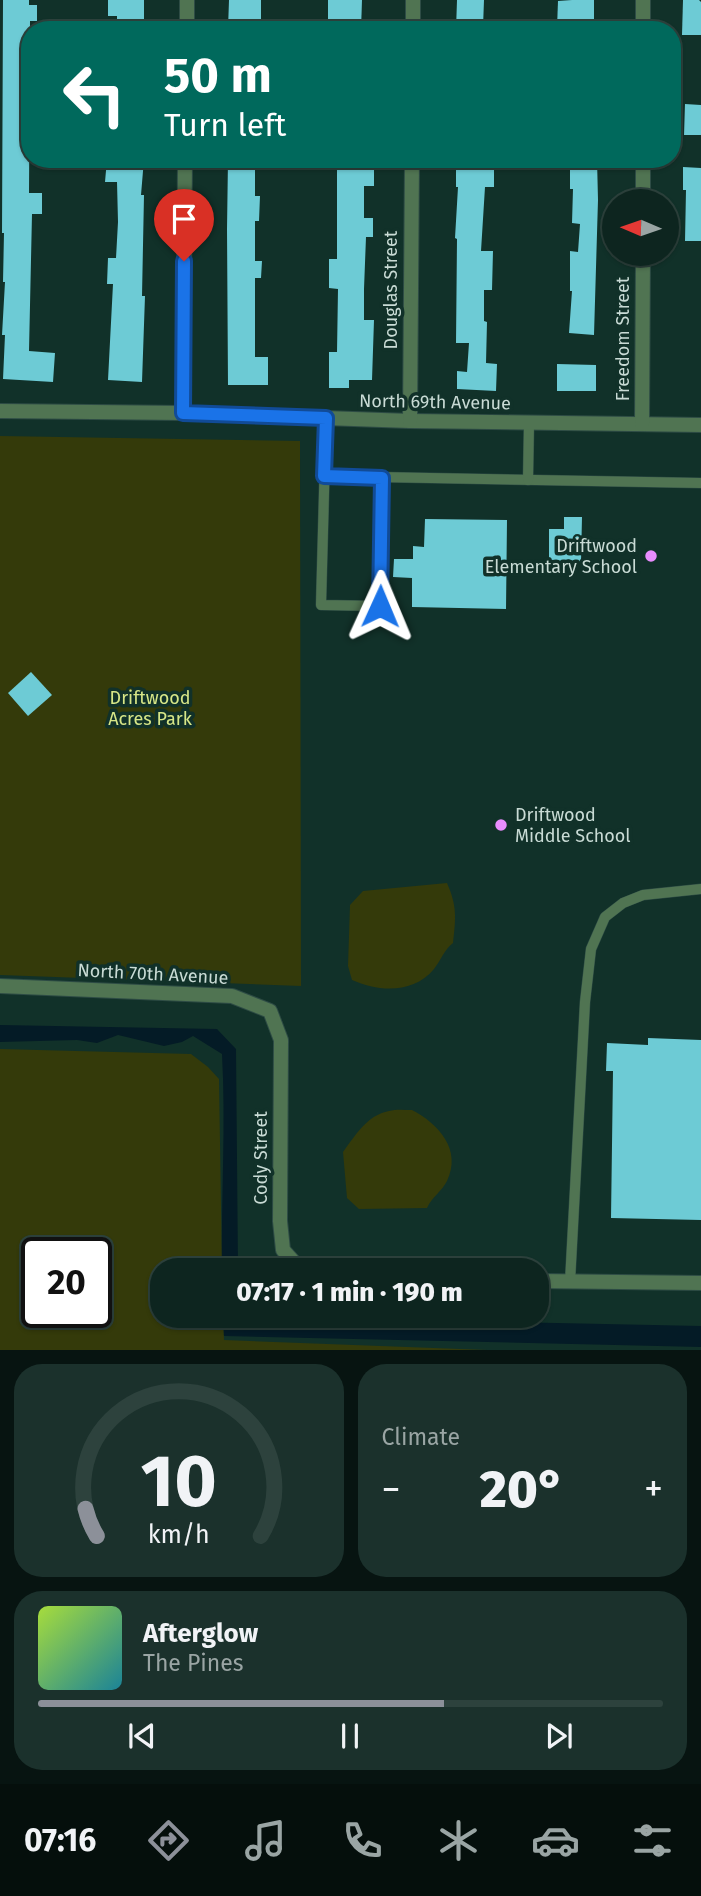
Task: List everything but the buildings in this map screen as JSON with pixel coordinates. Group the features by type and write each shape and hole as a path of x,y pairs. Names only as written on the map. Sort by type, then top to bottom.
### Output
{"street":[{"path":"187,0 187,21"},
{"path":"413,0 413,21"},
{"path":"643,0 643,21"},
{"path":"183,413 185,168"},
{"name":"Douglas Street","path":"410,421 412,168"},
{"path":"643,168 643,189"},
{"name":"Freedom Street","path":"642,424 643,266"},
{"name":"North 69th Avenue","path":"0,411 701,425"},
{"name":"North 70th Avenue","path":"0,986 232,996 270,1011 281,1040"},
{"name":"Cody Street","path":"281,1040 280,1221 283,1250 290,1258"},
{"path":"549,1281 701,1283"}],"lane":[{"path":"326,418 321,605 380,606 382,478"},
{"path":"528,480 529,423"},
{"path":"324,476 701,483"},
{"path":"569,1282 585,1002 592,948 605,917 623,902 643,895 701,889"}],"green space":[{"name":"Driftwood Acres Park","path":"0,436 300,441 301,986 0,975"},
{"path":"447,883 455,912 453,943 434,969 426,977 406,987 373,987 352,980 348,966 350,905 363,891"},
{"path":"0,1049 191,1054 219,1079 222,1258 150,1258 150,1328 224,1328 224,1340 487,1350 0,1350"},
{"path":"392,1110 412,1110 439,1130 450,1149 451,1170 447,1181 427,1208 359,1209 347,1198 343,1152 362,1127 374,1117"}],"water":[{"path":"0,1025 217,1029 236,1049 238,1258 222,1258 222,1054 193,1036 164,1046 118,1035 97,1043 77,1040 0,1042"},
{"path":"549,1323 701,1326 701,1347 224,1336 224,1328 549,1328"}],"place":[{"name":"Driftwood Elementary School","path":"651,556"},
{"name":"Driftwood Middle School","path":"501,825"}],"route":[{"path":"184,261 183,413 326,418 324,476 382,478 380,606"}]}
